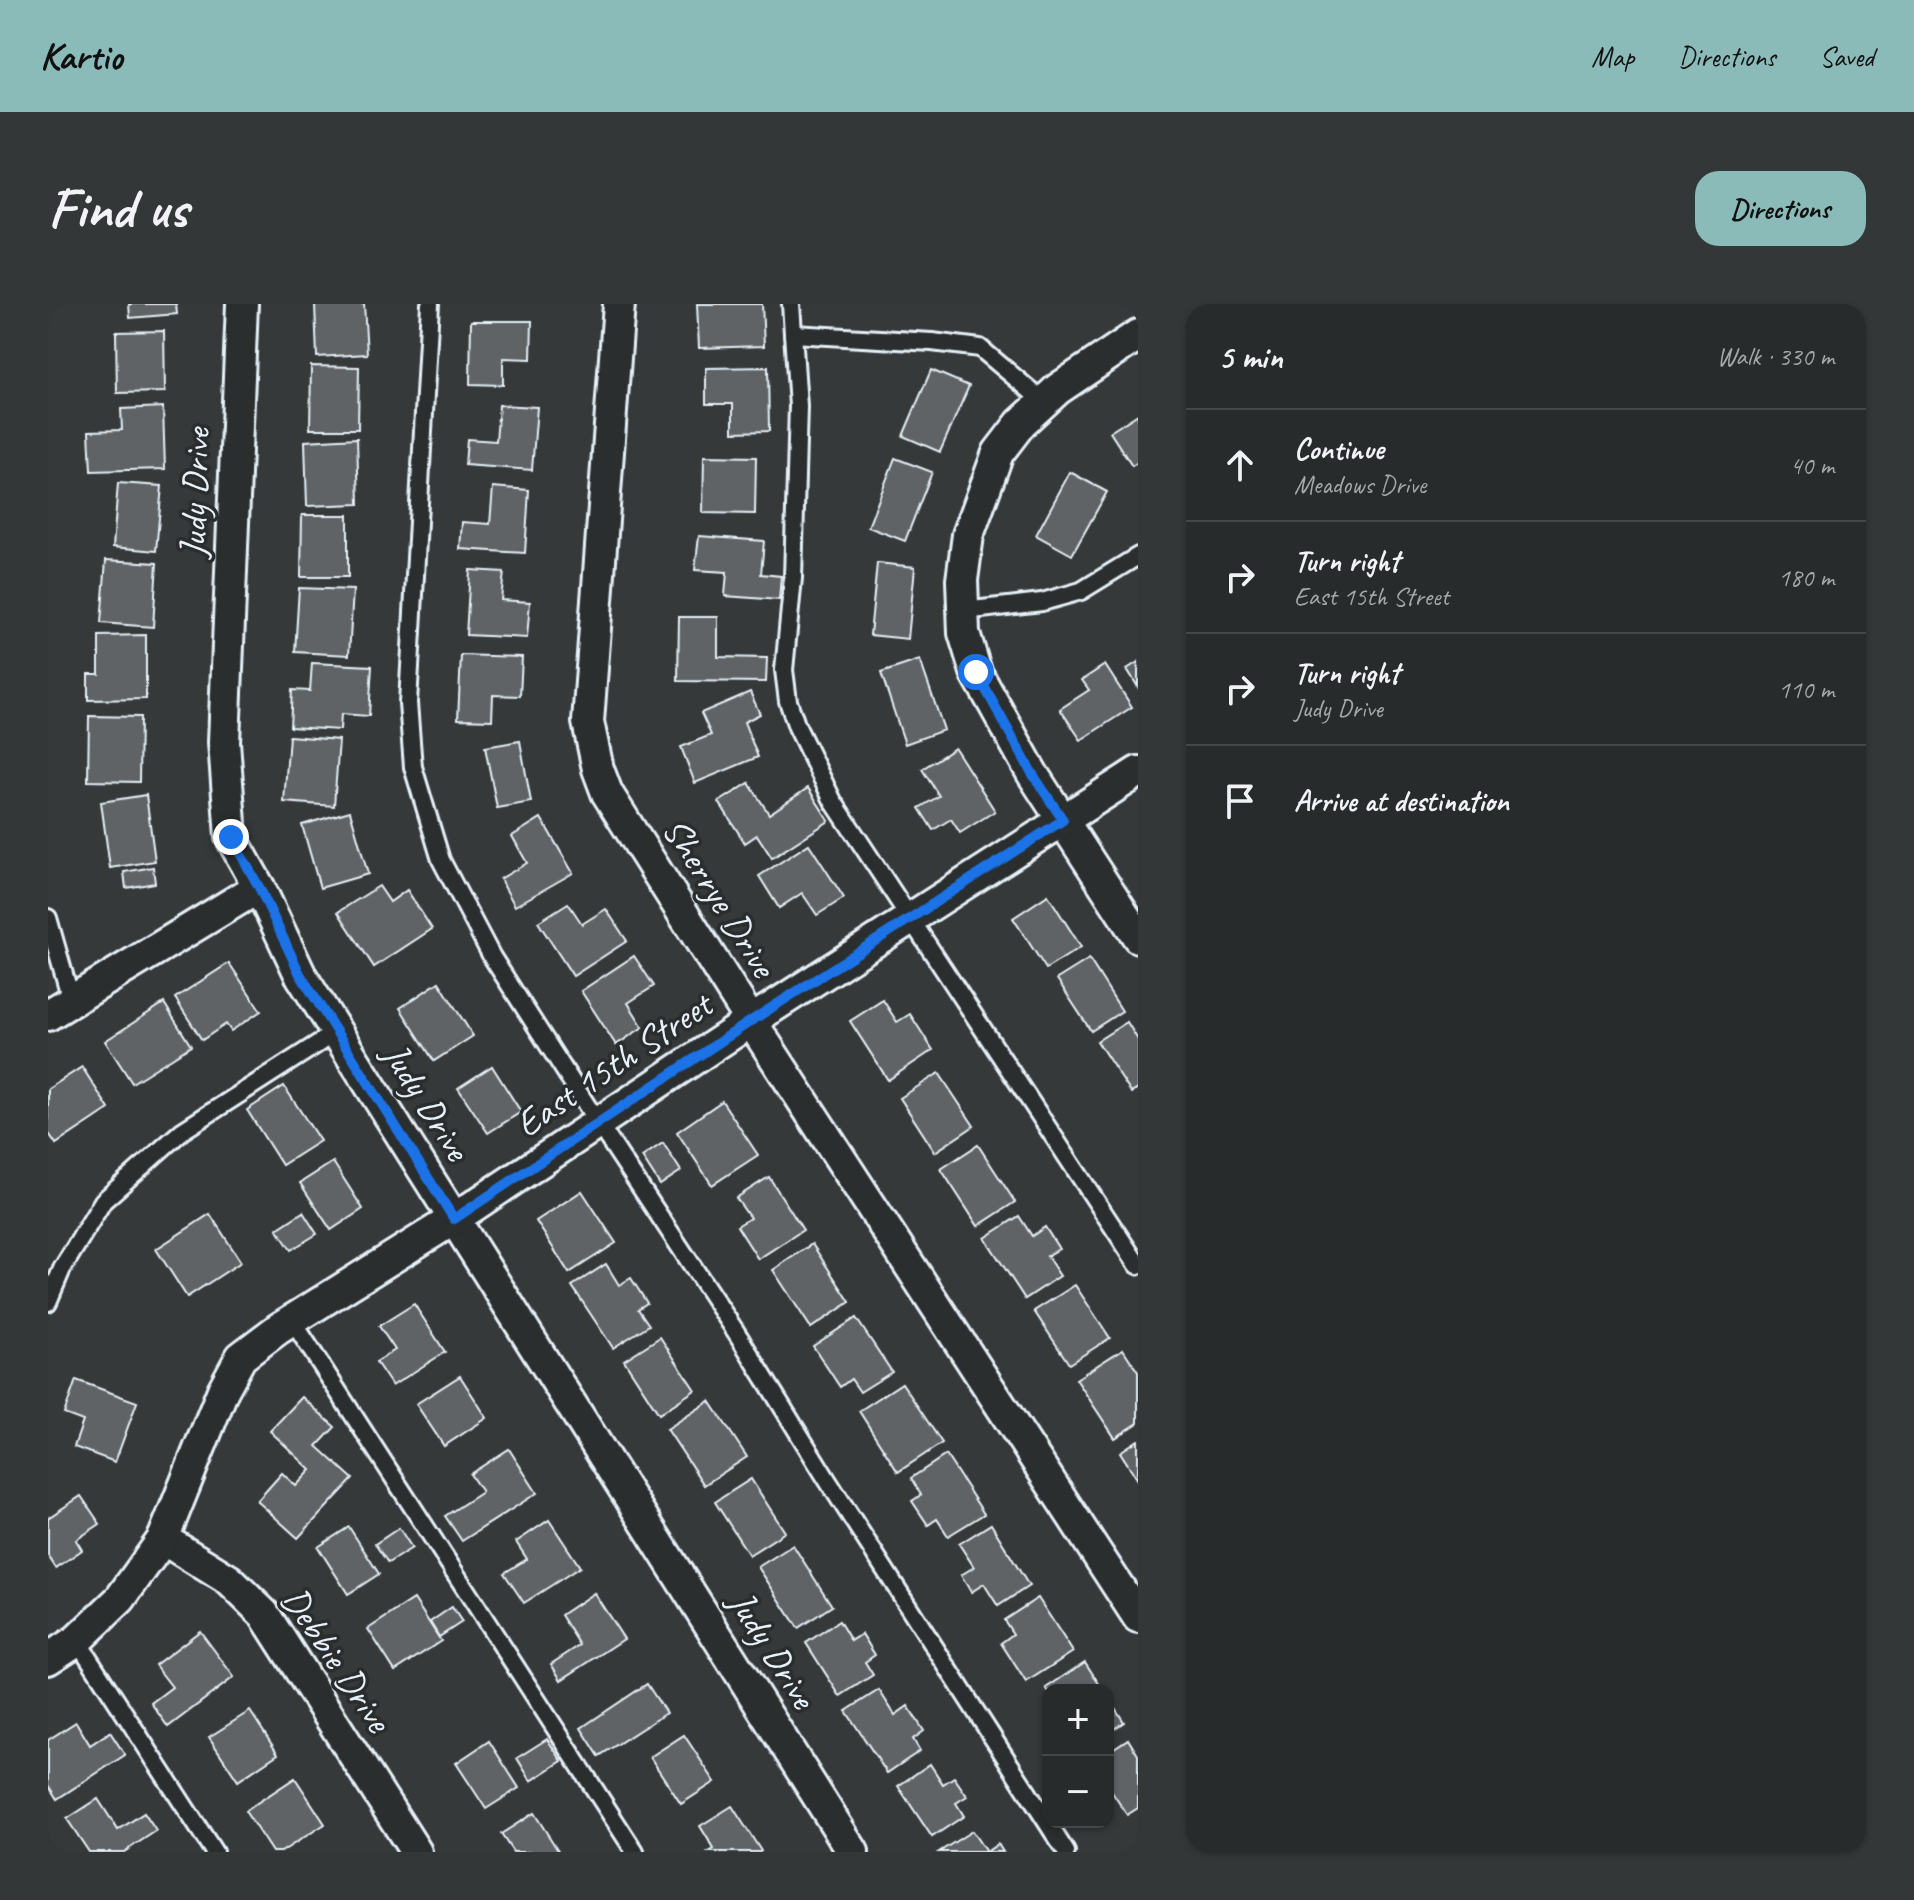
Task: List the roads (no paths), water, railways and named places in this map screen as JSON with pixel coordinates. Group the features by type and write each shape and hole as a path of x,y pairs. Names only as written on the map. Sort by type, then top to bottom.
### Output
{"street":[{"name":"Judy Drive","path":"242,304 224,742 231,837 259,887 300,974 853,1852"},
{"name":"Sherrye Drive","path":"619,304 588,722 598,769 607,793 751,1021 1138,1617"},
{"path":"1138,335 1058,389 1021,423 998,453 968,535 962,580 964,633 976,672 1032,773 1138,937"},
{"name":"East 15th Street","path":"48,1659 77,1640 120,1599 163,1539 223,1390 241,1357 292,1320 454,1219 751,1021 1138,772"},
{"path":"60,1007 259,887"},
{"name":"Debbie Drive","path":"163,1539 229,1580 264,1614 416,1852"}],"lane":[{"path":"430,304 408,703 413,767 441,860 492,957 738,1335 1066,1852"},
{"path":"791,304 798,406 793,578 784,670 788,701 833,801 1138,1265"},
{"path":"793,334 980,348 1044,402"},
{"path":"964,611 1042,602 1081,591 1138,556"},
{"path":"48,918 60,1007"},
{"path":"48,1302 62,1269 103,1201 182,1131 336,1032"},
{"path":"292,1320 635,1852"},
{"path":"77,1640 214,1852"}]}
